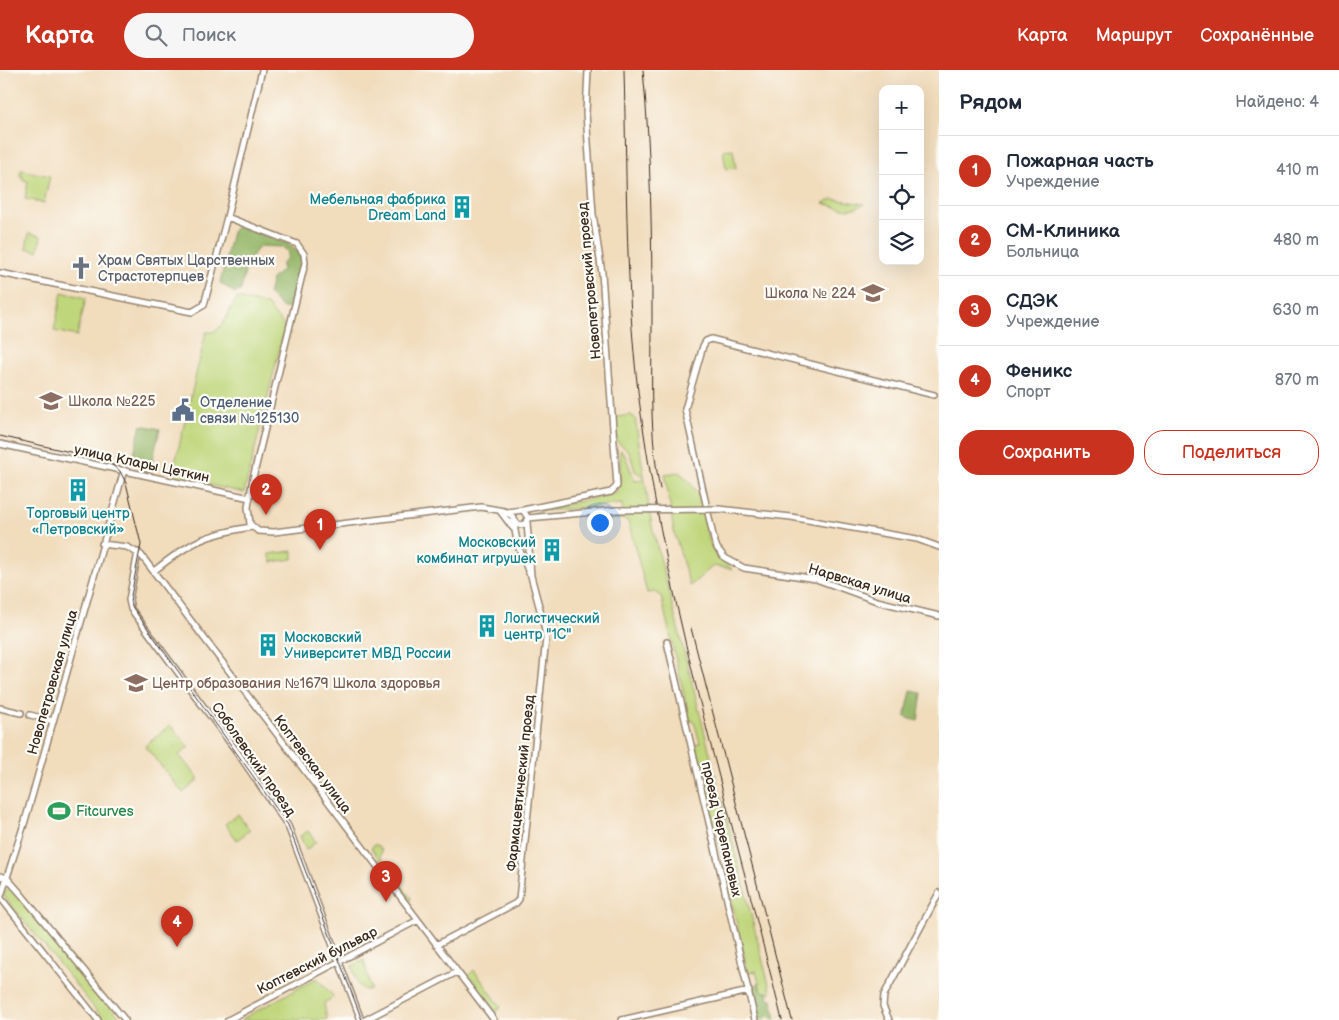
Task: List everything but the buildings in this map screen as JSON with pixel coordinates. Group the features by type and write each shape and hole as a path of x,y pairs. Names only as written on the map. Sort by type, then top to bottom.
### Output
{"street":[{"path":"0,273 192,312 204,305 262,70"},
{"name":"Новопетровский проезд","path":"523,510 611,492 615,489 602,273 593,214 586,113 588,70"},
{"path":"227,217 297,244 304,254 305,263 250,498 248,514 252,527 258,531 274,532 468,508 495,508 504,511 523,510 527,520"},
{"name":"Нарвская улица","path":"934,395 711,339 706,341 686,405 687,421 716,548 725,558 744,568 816,579 877,601 939,616"},
{"name":"улица Клары Цеткин","path":"0,444 250,498"},
{"name":"Новопетровская улица","path":"0,898 53,721 124,470"},
{"name":"Фармацевтический проезд","path":"436,945 516,903 519,899 546,638 531,576 513,530 507,518 495,508"},
{"path":"504,511 518,525 527,520 616,510 719,509 792,517 847,526 911,538 939,547"},
{"path":"513,519 516,511"},
{"name":"Фармацевтический проезд","path":"513,519 513,530"},
{"name":"Фармацевтический проезд","path":"527,520 531,576"},
{"path":"154,571 177,553 209,535 252,527"},
{"path":"102,544 127,547 138,552"},
{"name":"Коптевская улица","path":"138,552 494,1020"},
{"name":"Соболевский проезд","path":"138,552 129,600 131,609 237,752 288,826 361,1020"},
{"name":"проезд Черепановых","path":"667,642 756,1020"},
{"path":"0,708 21,713"},
{"path":"30,715 53,721"},
{"path":"0,876 7,878 125,1020"},
{"path":"889,1020 884,1006 886,989 939,893"},
{"path":"0,898 98,1020"},
{"name":"Коптевский бульвар","path":"228,1020 418,920"},
{"path":"365,1020 457,972"},
{"path":"622,1020 749,991"}],"green space":[{"path":"733,149 736,168 726,169 723,150"},
{"path":"21,170 50,176 44,203 25,199 28,181 22,180 23,176 20,176"},
{"path":"833,199 864,204 849,209 823,203"},
{"path":"237,226 288,244 299,253 302,266 290,308 283,308 268,294 272,279 282,270 282,263 287,258 288,251 282,247 260,246 247,262 241,290 235,293 220,283 232,232"},
{"path":"29,233 41,236 38,251 26,248"},
{"path":"62,292 86,298 77,336 54,331"},
{"path":"237,298 267,305 285,327 244,493 172,476 206,332 217,330"},
{"path":"631,415 635,418 652,526 771,993 761,991 756,971 748,973 696,744 700,743 694,721 690,721 661,596 655,592 647,593 628,521 623,519 592,521 590,519 623,517 622,504 534,512 616,493 620,486 620,450 624,453 635,481 643,480 643,476 635,471 629,451 617,442 616,417"},
{"path":"141,425 160,429 151,466 132,461"},
{"path":"679,472 690,483 701,502 710,542 715,553 732,569 713,566 690,586 674,532 665,474"},
{"path":"293,551 293,559 272,562 269,554"},
{"path":"911,691 922,693 918,721 905,717"},
{"path":"170,725 189,747 179,755 199,779 183,793 145,746"},
{"path":"238,814 250,830 237,840 225,824"},
{"path":"308,831 316,842 306,850 300,836"},
{"path":"376,844 382,851 380,856 411,898 410,901 371,848"},
{"path":"11,886 122,1020 104,1020 4,896 5,891"},
{"path":"364,960 371,990 363,989 360,986 352,966"},
{"path":"474,970 501,1007 494,1013 484,994 481,995 475,988 478,986 473,979 469,981 467,977"},
{"path":"317,978 334,997 324,1003 327,1020 240,1020"},
{"path":"759,983 761,991 768,993 769,999 772,999 776,1020 768,1016 763,1020 759,1019 752,990"}],"tram line":[{"path":"0,436 105,460 120,471 126,483 141,544 130,601 133,608 288,825 362,1020"}],"railway":[{"path":"624,70 629,286 641,414 653,491 685,643 782,1020"},
{"path":"643,70 648,133 652,260 653,428 656,469 660,489"},
{"path":"691,628 792,1020"}],"place":[{"name":"Мебельная фабрика Dream Land","path":"462,207"},
{"name":"Храм Святых Царственных Страстотерпцев","path":"81,268"},
{"name":"Школа № 224","path":"873,293"},
{"name":"Школа №225","path":"51,401"},
{"name":"Отделение связи №125130","path":"183,410"},
{"name":"Торговый центр «Петровский»","path":"78,490"},
{"name":"СМ-Клиника","path":"266,515"},
{"name":"Пожарная часть","path":"320,550"},
{"name":"Московский комбинат игрушек","path":"552,550"},
{"name":"Логистический центр \"1С\"","path":"487,626"},
{"name":"Московский Университет МВД России","path":"268,645"},
{"name":"Центр образования №1679 Школа здоровья","path":"136,683"},
{"name":"Fitcurves","path":"59,811"},
{"name":"СДЭК","path":"386,902"},
{"name":"Феникс","path":"177,947"}]}
